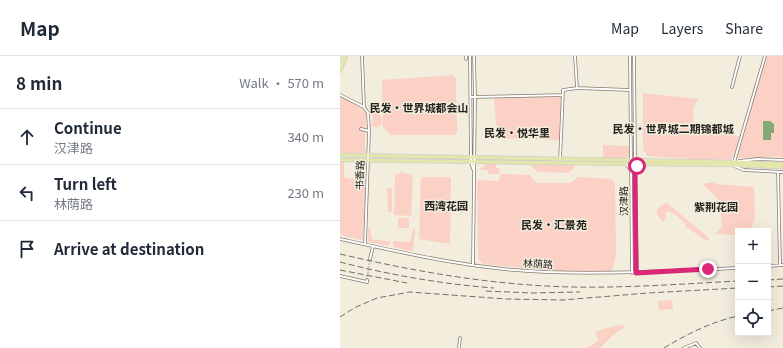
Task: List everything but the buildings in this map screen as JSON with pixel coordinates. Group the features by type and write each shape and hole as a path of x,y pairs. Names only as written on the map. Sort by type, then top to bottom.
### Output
{"main road":[{"path":"340,64 345,56"},
{"path":"340,70 345,56"},
{"path":"340,155 473,160 734,162 783,167"},
{"path":"340,160 560,160 624,162"},
{"path":"642,162 730,165 783,164"}],"street":[{"name":"书香路","path":"362,56 364,107 368,113 369,131 365,244"},
{"path":"470,56 473,160 473,264"},
{"path":"473,160 475,97 474,56"},
{"path":"576,56 577,88"},
{"name":"汉津路","path":"630,56 632,273"},
{"name":"汉津路","path":"634,56 636,273"},
{"path":"732,87 740,56"},
{"path":"765,56 734,162 757,159 783,160"},
{"path":"560,160 563,90 577,88 630,90"},
{"path":"340,95 364,107"},
{"path":"471,97 563,95"},
{"path":"361,129 369,131"},
{"path":"635,154 642,162 637,166 635,171"},
{"path":"631,155 624,162 631,171"},
{"path":"730,165 744,170 783,172"},
{"path":"778,172 780,266"},
{"name":"林荫路","path":"340,239 432,259 500,268 546,272 636,273 735,268"},
{"path":"370,259 373,246"},
{"path":"771,266 783,265"},
{"path":"340,276 367,282 367,280"},
{"path":"459,348 460,338"},
{"path":"684,348 696,343 700,348"}],"shaded area":[{"path":"765,56 783,56 783,157 735,158 740,141 731,160 648,156 643,150 643,93 698,99 693,110 694,126 741,137"},
{"path":"453,75 456,79 456,101 454,107 457,119 457,132 454,135 391,135 383,127 382,80"},
{"path":"562,95 561,140 497,138 494,97"},
{"path":"340,97 362,108 366,114 365,153 340,153"},
{"path":"371,102 378,106 382,122 382,124 377,127 372,127 371,125 373,119 368,105"},
{"path":"763,121 770,121 774,124 774,133 771,133 771,140 763,140"},
{"path":"603,145 629,146 629,156 625,160 603,159"},
{"path":"340,161 344,161 345,178 364,180 366,182 363,238 361,240 340,235"},
{"path":"529,163 575,163 574,168 568,173 538,172"},
{"path":"486,164 496,164 496,168 499,168 499,174 488,174 488,170 480,170"},
{"path":"402,172 411,175 413,179 411,216 394,215 395,178 396,175"},
{"path":"500,174 529,175 537,183 570,183 578,177 612,179 615,182 616,255 612,271 549,271 484,264 478,259 477,180 499,181"},
{"path":"421,177 451,177 450,244 419,239"},
{"path":"714,182 715,184 754,187 755,220 753,221 752,228 735,228 735,235 715,234 722,226 717,198 702,184"},
{"path":"387,188 392,188 392,212 388,212"},
{"path":"667,203 709,238 709,240 705,240 685,226 686,224 669,211 665,212 666,218 663,222 658,216 656,210"},
{"path":"398,218 409,218 409,228 398,228"},
{"path":"370,228 372,239 388,241 390,242 389,246 368,242 368,229"},
{"path":"413,229 415,229 413,250 409,251 393,247 393,241 410,242"},
{"path":"672,300 673,309 659,310 658,301"},
{"path":"623,325 626,326 612,336 600,348 586,348 599,341 595,333 598,331"}],"tunnel":[{"path":"367,280 370,259"}],"railway":[{"path":"340,254 426,272 512,284 571,287 613,287 735,281"},
{"path":"340,262 416,278 494,288"},
{"path":"340,270 407,283"},
{"path":"771,280 783,279"},
{"path":"771,287 783,286"},
{"path":"340,317 356,307 377,298 410,292 506,299 563,300 735,288"},
{"path":"486,291 531,293 580,292"},
{"path":"771,310 783,308"},
{"path":"664,348 700,329 735,317"}],"district":[{"name":"民发·世界城都会山","path":"419,107"},
{"name":"民发·世界城二期锦都城","path":"673,128"},
{"name":"民发·悦华里","path":"517,132"},
{"name":"西湾花园","path":"446,205"},
{"name":"紫荆花园","path":"716,206"},
{"name":"民发·汇景苑","path":"554,224"}],"route":[{"path":"637,166 635,171 636,273 708,269"}]}
